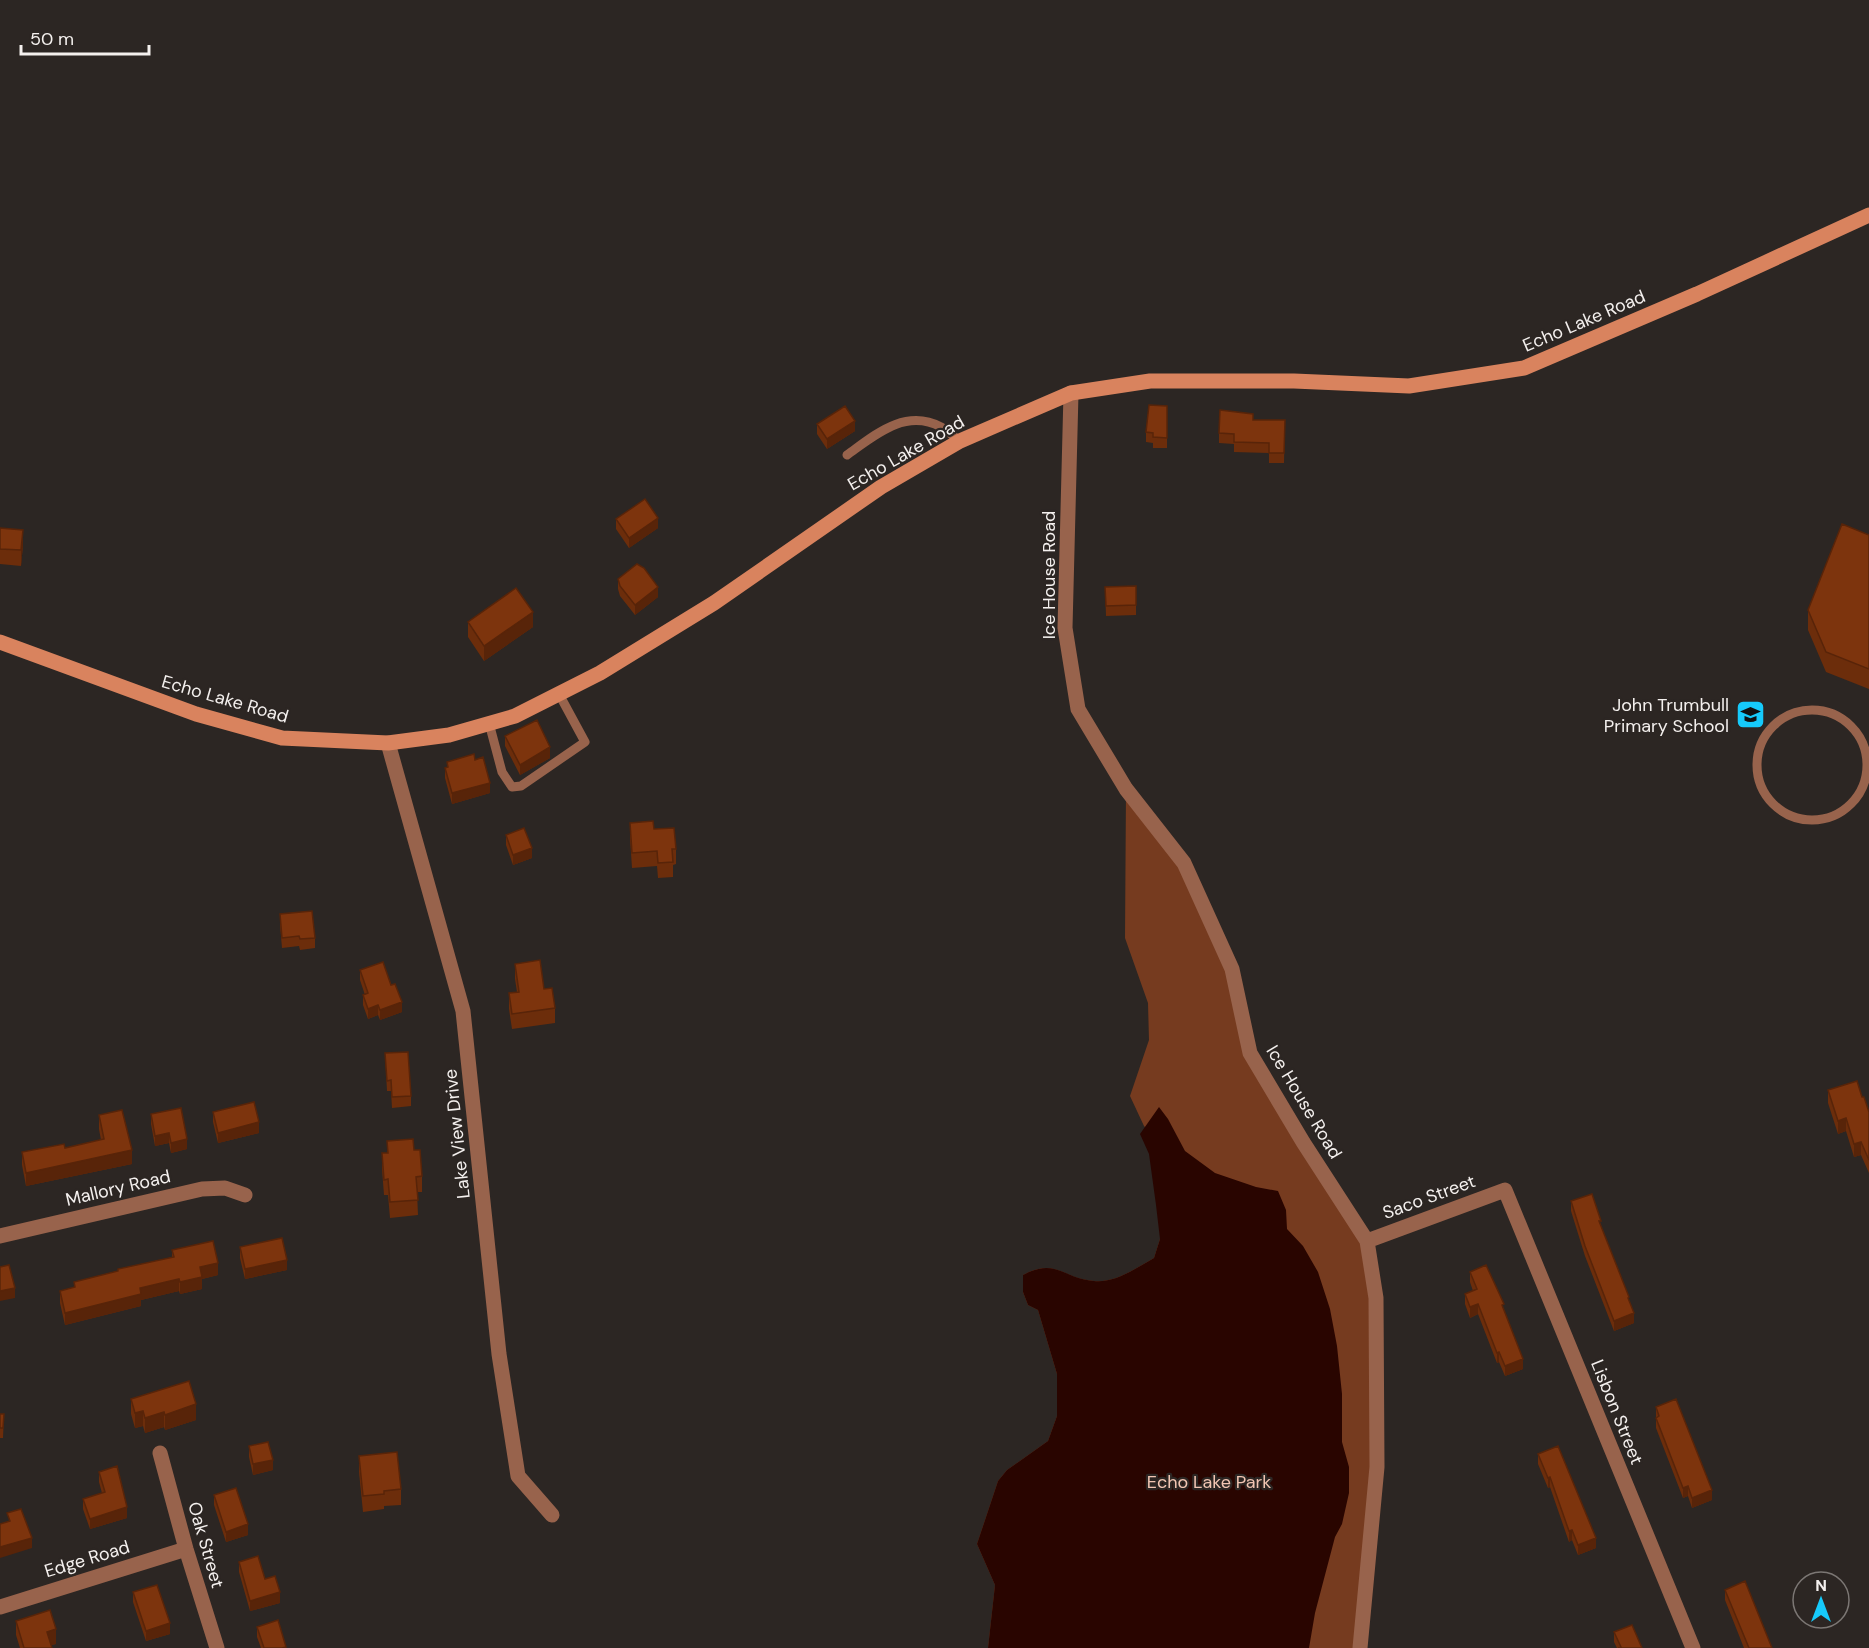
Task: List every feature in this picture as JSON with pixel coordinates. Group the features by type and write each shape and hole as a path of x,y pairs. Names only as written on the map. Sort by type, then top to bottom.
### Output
{"main road":[{"name":"Echo Lake Road","path":"0,642 196,714 282,738 388,743 449,735 515,716 606,670 714,603 881,487 960,441 1071,393 1150,381 1294,381 1409,386 1524,368 1697,294 1869,215"}],"street":[{"name":"Ice House Road","path":"1071,393 1065,628 1078,709 1126,789 1184,863 1232,969 1250,1053 1303,1142 1368,1240 1376,1298 1377,1467 1360,1648"},
{"name":"Lake View Drive","path":"388,743 464,1011 499,1354 518,1476 552,1515"},
{"name":"Mallory Road","path":"0,1236 202,1189 225,1188 245,1195"},
{"name":"Saco Street","path":"1368,1240 1505,1190"},
{"name":"Lisbon Street","path":"1505,1190 1693,1648"},
{"name":"Oak Street","path":"160,1453 186,1549 217,1648"},
{"name":"Edge Road","path":"0,1606 186,1549"}],"lane":[{"path":"847,455 887,426 913,420 940,426 960,441"},
{"path":"489,723 502,772 512,787 521,786 585,742 559,694"},
{"path":"1804,710 1823,710 1840,716 1854,728 1864,743 1868,761 1867,779 1859,795 1847,809 1830,818 1812,821 1794,818 1777,809 1765,795 1758,778 1756,759 1761,742 1772,726 1787,715 1804,710"}],"green space":[{"name":"Echo Lake Park","path":"1126,789 1184,863 1232,969 1250,1053 1367,1241 1377,1467 1360,1648 988,1648 995,1585 977,1544 998,1481 1007,1470 1048,1441 1057,1416 1057,1374 1038,1310 1028,1305 1023,1292 1023,1275 1034,1270 1052,1268 1083,1279 1110,1280 1154,1258 1160,1239 1165,1148 1144,1126 1130,1096 1149,1040 1148,1003 1125,938"}],"shaded area":[{"name":"Echo Lake Park","path":"1159,1107 1185,1151 1215,1173 1256,1187 1278,1191 1286,1210 1287,1229 1303,1246 1318,1272 1330,1309 1342,1394 1342,1442 1349,1467 1349,1493 1315,1613 1309,1648 988,1648 995,1585 977,1544 998,1481 1007,1470 1048,1441 1057,1416 1057,1374 1038,1310 1028,1305 1023,1292 1023,1275 1034,1270 1052,1268 1084,1279 1110,1280 1154,1258 1160,1239 1149,1154 1140,1134"}],"building":[{"path":"1149,405 1167,406 1167,438 1153,437 1153,433 1146,432"},
{"path":"845,406 855,421 827,439 817,424"},
{"path":"1220,410 1253,414 1253,420 1285,420 1284,453 1269,453 1269,443 1234,442 1234,434 1219,433"},
{"path":"645,499 658,518 629,538 616,519"},
{"path":"1842,524 1869,535 1869,669 1826,652 1808,610"},
{"path":"0,528 23,530 21,550 0,549"},
{"path":"637,564 644,568 658,587 635,605 620,586 618,579"},
{"path":"1136,586 1136,605 1106,606 1105,587"},
{"path":"516,588 533,612 484,646 468,622"},
{"path":"537,720 550,747 520,765 505,736"},
{"path":"474,754 475,760 483,757 490,783 452,793 445,768 448,767 447,762"},
{"path":"653,821 654,829 674,828 676,849 672,849 673,862 658,863 657,851 632,853 630,823"},
{"path":"524,828 532,848 513,855 506,835"},
{"path":"312,911 315,938 300,939 299,936 282,938 280,914"},
{"path":"540,960 544,989 552,988 555,1008 512,1014 509,993 519,992 515,964"},
{"path":"383,962 391,985 395,984 402,1002 380,1010 378,1005 368,1009 363,995 368,993 360,970"},
{"path":"408,1052 411,1096 392,1097 391,1080 387,1081 385,1053"},
{"path":"1857,1081 1869,1112 1869,1160 1861,1142 1854,1144 1846,1118 1838,1121 1828,1090"},
{"path":"254,1102 259,1122 218,1133 213,1112"},
{"path":"181,1108 187,1139 171,1143 169,1133 155,1136 151,1114"},
{"path":"122,1110 132,1150 26,1173 22,1152 64,1144 65,1148 104,1139 99,1115"},
{"path":"413,1139 414,1150 420,1150 422,1176 416,1177 418,1200 390,1202 388,1179 384,1180 382,1153 388,1153 387,1141"},
{"path":"1592,1194 1601,1221 1599,1221 1634,1313 1614,1321 1585,1246 1571,1201"},
{"path":"282,1238 287,1260 245,1269 240,1247"},
{"path":"213,1241 218,1263 200,1267 202,1277 180,1282 179,1279 140,1288 141,1294 65,1313 60,1291 75,1287 74,1282 118,1271 118,1269 174,1257 172,1250"},
{"path":"9,1265 15,1288 0,1291 0,1267"},
{"path":"1486,1265 1504,1304 1502,1305 1523,1359 1505,1366 1499,1352 1497,1353 1478,1304 1470,1307 1465,1294 1477,1289 1470,1272"},
{"path":"189,1381 196,1404 165,1415 164,1412 145,1418 143,1411 135,1413 131,1399"},
{"path":"1676,1399 1712,1490 1692,1498 1688,1486 1683,1488 1656,1418 1659,1416 1656,1407"},
{"path":"0,1414 4,1414 3,1428 0,1428"},
{"path":"268,1442 273,1460 253,1464 249,1446"},
{"path":"1558,1446 1596,1538 1578,1545 1572,1530 1569,1531 1550,1477 1548,1478 1538,1454"},
{"path":"397,1452 401,1489 384,1491 384,1494 363,1496 359,1456"},
{"path":"117,1466 127,1507 90,1519 83,1499 105,1492 99,1472"},
{"path":"236,1488 248,1524 226,1532 214,1495"},
{"path":"21,1509 32,1538 0,1547 0,1524 10,1521 7,1513"},
{"path":"258,1556 265,1579 275,1576 280,1592 250,1601 239,1562"},
{"path":"1745,1581 1772,1648 1749,1648 1725,1590"},
{"path":"157,1585 170,1623 146,1631 133,1592"},
{"path":"50,1610 56,1629 47,1632 52,1648 24,1648 16,1621"},
{"path":"278,1620 286,1647 264,1648 257,1627"},
{"path":"1632,1625 1642,1648 1618,1648 1621,1647 1614,1632"}],"place":[{"name":"John Trumbull Primary School","path":"1750,715"}]}
